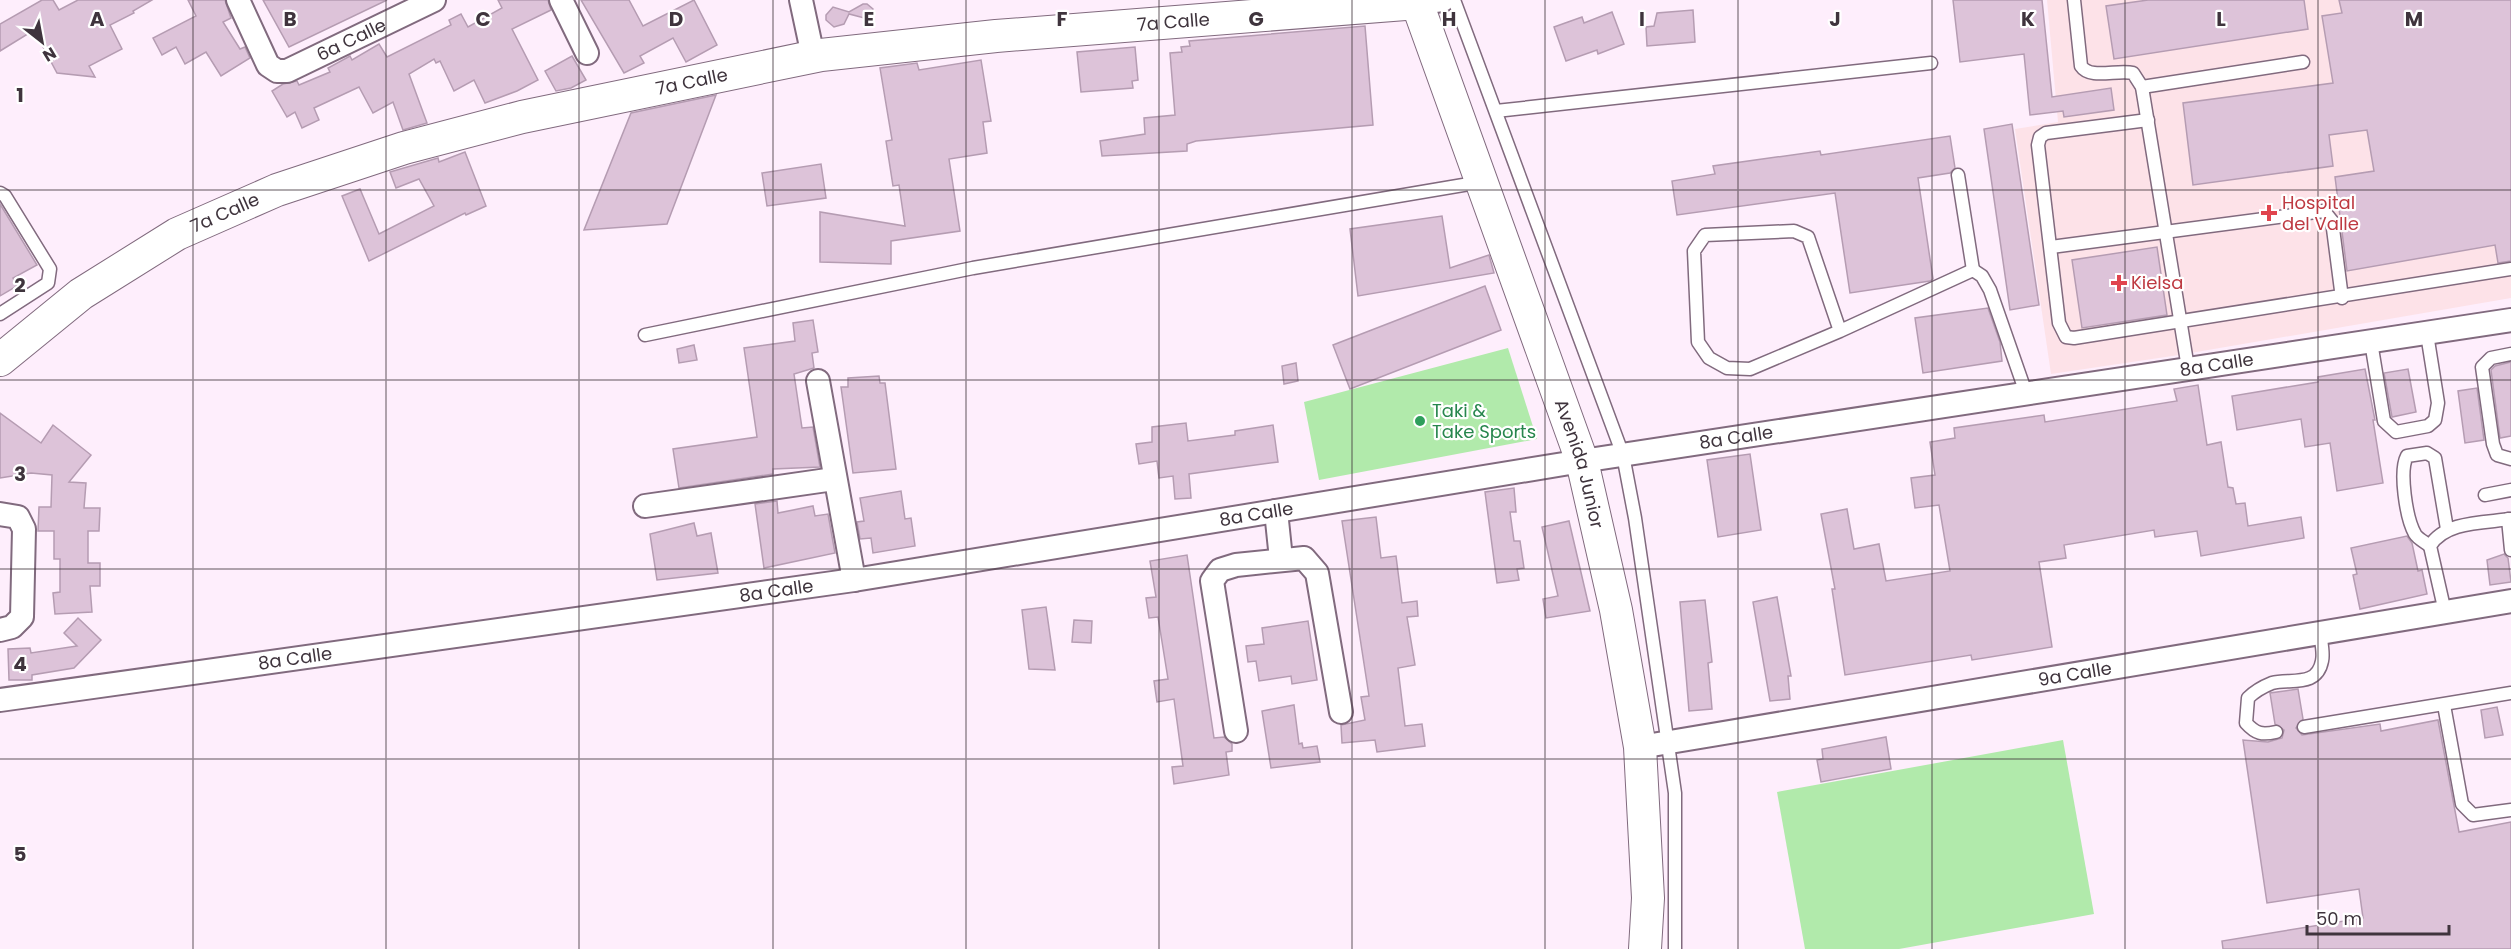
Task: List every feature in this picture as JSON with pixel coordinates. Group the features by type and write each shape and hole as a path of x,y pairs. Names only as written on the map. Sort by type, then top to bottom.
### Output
{"street":[{"name":"6a Calle","path":"238,0 268,65 277,71 287,71 434,0"},
{"path":"561,0 587,53"},
{"path":"801,0 813,56"},
{"name":"7a Calle","path":"0,360 81,294 177,234 277,190 404,148 522,117 813,56 996,36 1426,1"},
{"name":"Avenida Junior","path":"1426,1 1482,182 1582,461 1616,610 1654,745 1645,949"},
{"name":"8a Calle","path":"0,700 854,580 1623,454 2511,320"},
{"path":"818,381 854,580"},
{"path":"645,506 834,479"},
{"path":"1276,511 1281,559"},
{"path":"0,514 18,517 24,529 22,617 12,627 0,630"},
{"path":"1236,731 1212,581 1220,570 1236,565 1304,558 1317,573 1341,712"},
{"name":"9a Calle","path":"1654,745 2511,601"}],"lane":[{"path":"1454,0 1623,454 1654,745 1674,794 1675,949"},
{"path":"2074,0 2081,66 2084,71 2091,74 2124,70 2133,73 2142,87 2188,368"},
{"path":"2142,87 2303,62"},
{"path":"1496,111 1931,63"},
{"path":"2148,120 2046,133 2040,137 2038,145 2059,323 2066,336 2074,339 2180,324 2511,269"},
{"path":"1958,175 1973,270 1982,276 1990,290 2026,393"},
{"path":"645,335 973,268 1482,182"},
{"path":"0,193 5,196 50,269 48,283 0,314"},
{"path":"2051,247 2324,211 2332,220 2342,298"},
{"path":"1840,331 1808,237 1794,231 1705,235 1694,251 1698,342 1709,358 1727,368 1750,369 1840,331 1973,270"},
{"path":"2371,342 2384,421 2396,432 2428,426 2435,420 2438,403 2427,334"},
{"path":"2511,354 2491,358 2482,367 2493,444 2498,454 2511,459"},
{"path":"2445,612 2430,546 2414,532 2402,478 2402,465 2407,456 2427,453 2435,458 2447,529"},
{"path":"2485,495 2511,490"},
{"path":"2430,546 2435,537 2447,529 2510,519 2511,550"},
{"path":"2276,732 2263,735 2254,732 2246,723 2248,698 2257,690 2273,683 2307,681 2315,675 2322,661 2320,633"},
{"path":"2304,727 2511,693"},
{"path":"2444,705 2462,804 2473,815 2511,810"}],"shaded area":[{"name":"Hospital del Valle","path":"2047,0 2511,0 2511,298 2179,355 2051,374 2015,129 2058,122"}],"green space":[{"name":"Taki & Take Sports","path":"1508,348 1537,439 1319,480 1304,402"},
{"path":"2063,740 2094,914 1899,949 1805,949 1777,792"}],"building":[{"path":"42,0 53,0 59,10 78,0 152,0 133,11 134,13 110,25 122,49 89,66 95,77 57,73 34,30 0,51 0,24"},
{"path":"188,0 225,0 231,18 223,22 240,49 245,47 250,58 221,76 206,52 185,64 176,47 162,55 153,38 196,16"},
{"path":"263,0 387,0 289,47"},
{"path":"498,0 548,0 551,10 512,29 538,80 517,91 485,103 474,80 454,91 440,61 436,63 434,59 409,74 427,123 403,130 393,102 373,113 359,87 314,108 319,120 302,128 295,112 287,117 272,91 283,84 297,81 299,85 330,72 328,68 350,56 352,60 379,44 387,57 451,25 449,20 461,14 468,27 502,8"},
{"path":"581,0 629,0 643,26 694,0 717,45 686,62 673,38 640,56 644,63 624,73"},
{"path":"1953,0 2042,0 2052,97 2111,88 2114,110 2064,117 2063,111 2030,115 2024,54 1960,62"},
{"path":"2148,0 2304,0 2308,29 2114,59 2106,6"},
{"path":"2339,0 2511,0 2511,261 2498,263 2495,245 2347,271 2335,177 2374,171 2367,130 2329,135 2333,166 2193,185 2183,103 2333,83 2322,16 2342,13"},
{"path":"863,4 873,9 868,19 849,14 844,24 834,27 826,20 826,15 833,7 849,12"},
{"path":"1693,10 1695,42 1647,46 1646,27 1654,26 1657,13"},
{"path":"1612,12 1624,44 1598,54 1597,50 1566,61 1554,27 1582,17 1584,23"},
{"path":"1365,26 1373,125 1196,141 1187,144 1187,151 1102,156 1100,141 1145,134 1144,118 1175,115 1170,53 1182,52 1181,47 1190,46 1189,41"},
{"path":"1135,47 1138,80 1132,81 1133,88 1081,92 1077,52"},
{"path":"572,56 586,80 571,88 556,91 545,71"},
{"path":"981,60 991,121 983,122 987,153 949,159 960,231 891,241 891,264 820,262 820,212 905,226 899,185 893,186 886,141 892,140 880,68 917,63 919,70"},
{"path":"716,95 667,224 584,230 631,113"},
{"path":"2012,124 2039,305 2010,310 1984,129"},
{"path":"1950,136 1955,168 1950,173 1918,178 1933,279 1930,281 1850,293 1835,193 1677,215 1672,181 1715,174 1713,166 1820,151 1821,155"},
{"path":"465,152 486,206 466,215 465,213 369,261 342,196 360,189 379,234 434,206 419,179 396,188 390,172 438,158 439,162"},
{"path":"821,164 826,198 767,206 762,173"},
{"path":"0,204 37,265 13,278 17,286 0,296"},
{"path":"1442,216 1450,268 1489,255 1494,273 1358,296 1350,229"},
{"path":"2157,247 2167,315 2082,328 2072,260"},
{"path":"1485,286 1501,330 1350,389 1333,345"},
{"path":"1988,308 2000,342 2002,361 1923,373 1915,318"},
{"path":"813,320 818,352 812,353 814,368 794,374 802,428 813,427 820,467 773,469 773,474 679,488 673,449 757,437 744,348 795,341 793,323"},
{"path":"694,345 697,360 679,363 677,349"},
{"path":"2511,362 2511,436 2500,438 2491,370 2495,366"},
{"path":"1296,363 1298,381 1284,384 1282,366"},
{"path":"2365,369 2375,420 2373,420 2383,483 2337,491 2330,443 2305,447 2301,419 2237,430 2232,396 2318,382 2318,377"},
{"path":"2408,369 2416,412 2392,417 2384,373"},
{"path":"879,376 880,383 885,383 896,469 853,473 841,387 848,387 848,378"},
{"path":"2198,385 2207,445 2221,442 2228,487 2233,488 2236,504 2245,503 2248,526 2301,517 2304,538 2201,556 2197,531 2155,537 2154,530 2064,545 2066,558 2039,562 2052,647 1972,660 1971,655 1845,675 1832,589 1835,589 1821,514 1847,509 1854,549 1879,544 1886,581 1950,571 1939,505 1915,508 1911,478 1935,475 1930,442 1955,438 1954,428 2044,415 2045,422 2177,401 2174,389"},
{"path":"2477,388 2484,440 2465,443 2458,391"},
{"path":"0,413 41,443 53,425 91,455 69,482 86,483 84,508 100,508 99,531 88,531 88,563 100,563 100,586 90,586 92,612 55,614 53,593 60,592 60,559 54,559 54,531 38,531 39,507 51,507 52,475 31,473 0,478"},
{"path":"1186,423 1188,441 1235,435 1235,431 1273,425 1278,462 1189,474 1191,498 1175,499 1173,476 1159,478 1157,461 1139,464 1136,444 1152,442 1152,427"},
{"path":"1750,454 1761,530 1718,537 1707,460"},
{"path":"1514,488 1516,512 1510,512 1514,541 1520,541 1524,568 1517,569 1519,580 1497,583 1485,492"},
{"path":"901,491 905,519 911,518 915,546 873,553 871,538 860,539 857,522 864,521 860,498"},
{"path":"777,501 778,513 813,506 815,516 828,514 835,553 764,568 755,504"},
{"path":"1376,517 1381,558 1396,556 1402,603 1417,601 1418,616 1407,617 1415,665 1398,668 1405,726 1422,724 1425,746 1377,752 1375,740 1342,743 1341,725 1365,720 1361,697 1369,696 1342,521"},
{"path":"1569,521 1590,611 1546,618 1543,599 1558,596 1542,527"},
{"path":"694,523 697,536 711,533 718,573 657,580 650,534"},
{"path":"2407,536 2412,543 2418,571 2422,570 2427,594 2360,609 2353,575 2357,574 2351,548"},
{"path":"2504,554 2508,558 2511,582 2490,585 2487,560"},
{"path":"1187,555 1214,738 1224,737 1232,744 1232,751 1226,752 1229,775 1174,784 1172,767 1183,766 1174,699 1157,702 1154,681 1168,679 1158,617 1149,618 1146,598 1156,597 1150,561"},
{"path":"1777,597 1791,676 1788,676 1790,699 1770,701 1753,602"},
{"path":"1705,600 1712,662 1708,663 1712,709 1689,711 1680,602"},
{"path":"1046,607 1055,670 1029,669 1022,610"},
{"path":"78,618 101,640 74,668 32,675 32,680 9,680 8,649 30,648 31,653 77,646 64,633"},
{"path":"1074,620 1092,621 1091,643 1072,642"},
{"path":"1308,621 1317,680 1292,684 1291,676 1259,681 1256,661 1248,662 1246,646 1264,644 1262,628"},
{"path":"2298,689 2303,719 2296,728 2302,735 2380,724 2381,731 2438,720 2459,832 2511,822 2511,949 2223,949 2222,941 2363,918 2359,889 2267,903 2243,740 2268,742 2282,738 2284,730 2275,724 2270,693"},
{"path":"1294,705 1299,744 1302,743 1303,748 1317,746 1320,762 1271,768 1262,711"},
{"path":"2497,707 2503,735 2485,738 2481,710"},
{"path":"1886,737 1891,769 1821,782 1817,760 1823,759 1822,749"}],"place":[{"name":"Hospital del Valle","path":"2269,213"},
{"name":"Kielsa","path":"2119,283"},
{"name":"Taki & Take Sports","path":"1420,421"}]}
